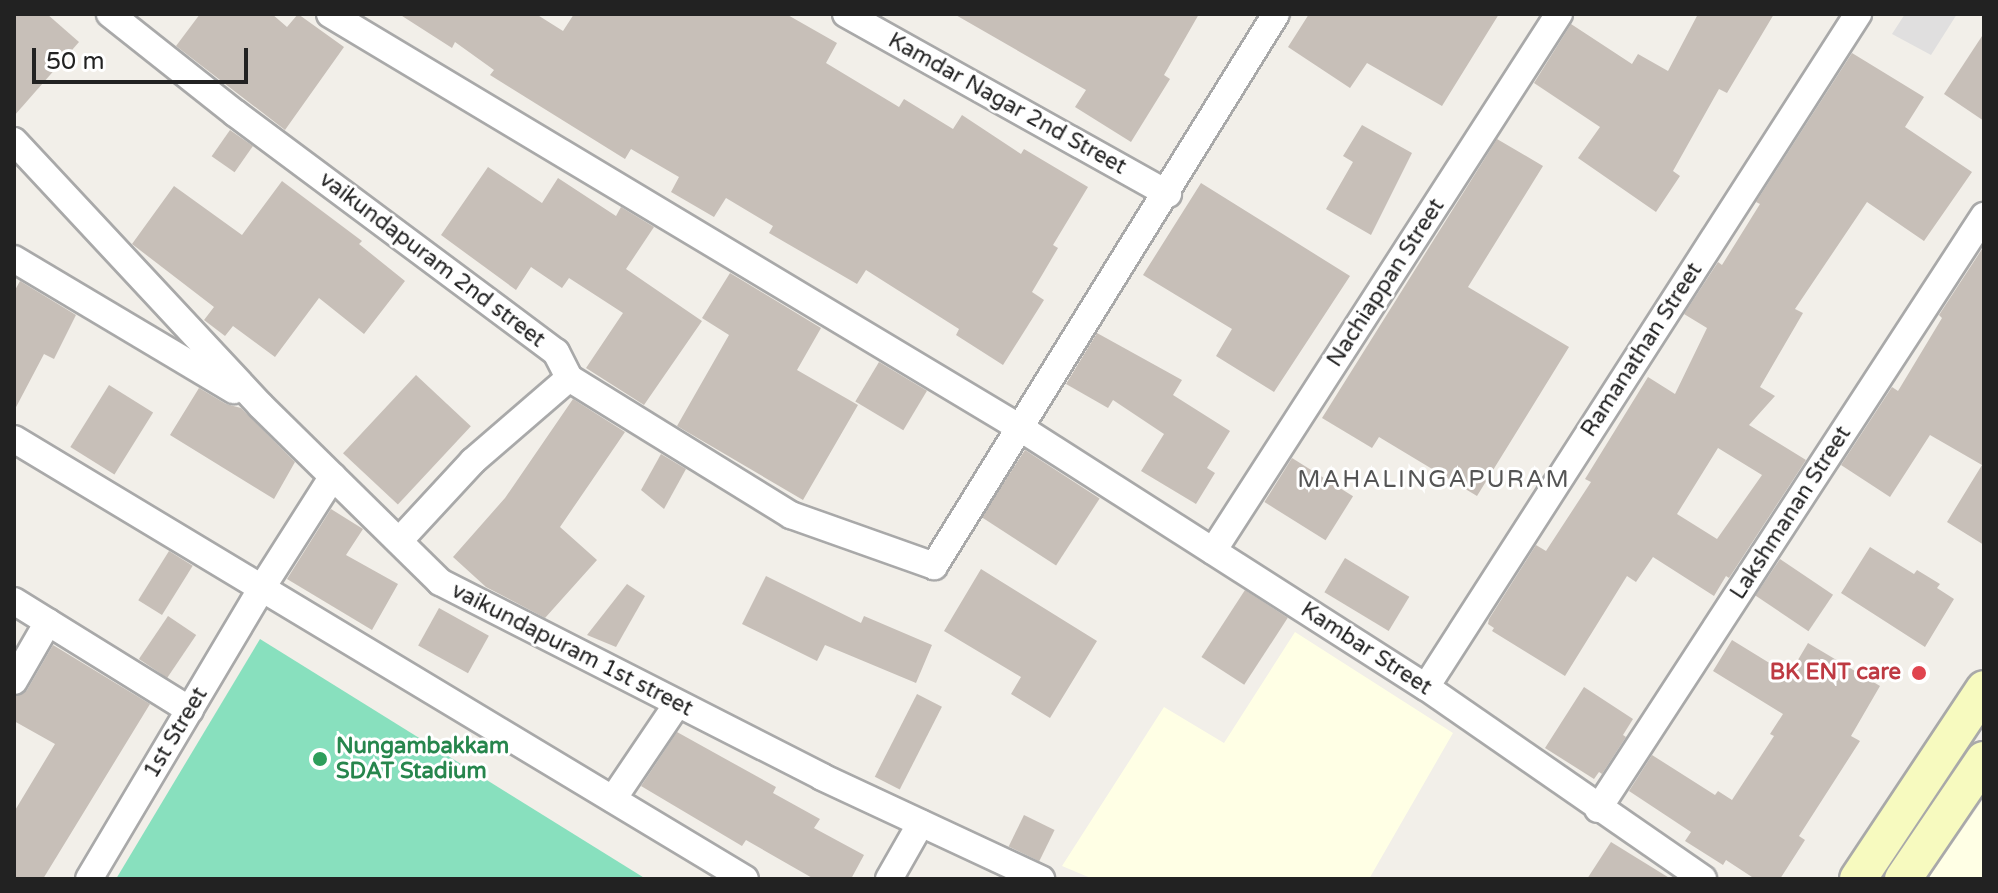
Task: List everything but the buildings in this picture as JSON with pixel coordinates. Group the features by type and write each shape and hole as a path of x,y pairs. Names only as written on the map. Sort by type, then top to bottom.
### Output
{"main road":[{"path":"1858,879 1984,689"},
{"path":"1903,879 1984,760"}],"street":[{"name":"vaikundapuram 2nd street","path":"110,14 235,113 556,352 569,378 791,515 934,566 1022,429"},
{"name":"Kambar Street","path":"330,14 1022,429 1426,687 1703,879"},
{"name":"Kamdar Nagar 2nd Street","path":"846,14 1168,194"},
{"path":"1022,429 1276,14"},
{"name":"Nachiappan Street","path":"1213,551 1559,14"},
{"name":"Ramanathan Street","path":"1426,687 1858,14"},
{"name":"vaikundapuram 1st street","path":"14,141 261,406 440,582 677,704 1041,879"},
{"name":"Lakshmanan Street","path":"1598,809 1984,216"},
{"path":"14,259 261,406"},
{"path":"399,541 473,461 569,378"},
{"path":"14,439 263,586 745,879"},
{"name":"1st Street","path":"89,879 263,586 333,476"},
{"path":"14,601 190,710"},
{"path":"14,681 48,622"},
{"path":"613,799 677,704"},
{"path":"889,879 921,823"}],"shaded area":[{"path":"1905,14 1957,14 1931,55 1892,34"},
{"path":"1295,632 1453,733 1369,879 1093,879 1062,866 1164,707 1224,743"},
{"path":"1984,798 1984,879 1928,879"}],"green space":[{"name":"Nungambakkam SDAT Stadium","path":"260,639 646,879 116,879"}],"place":[{"name":"BK ENT care","path":"1919,673"},
{"name":"Nungambakkam SDAT Stadium","path":"320,759"}],"district":[{"name":"MAHALINGAPURAM","path":"1434,480"}]}
